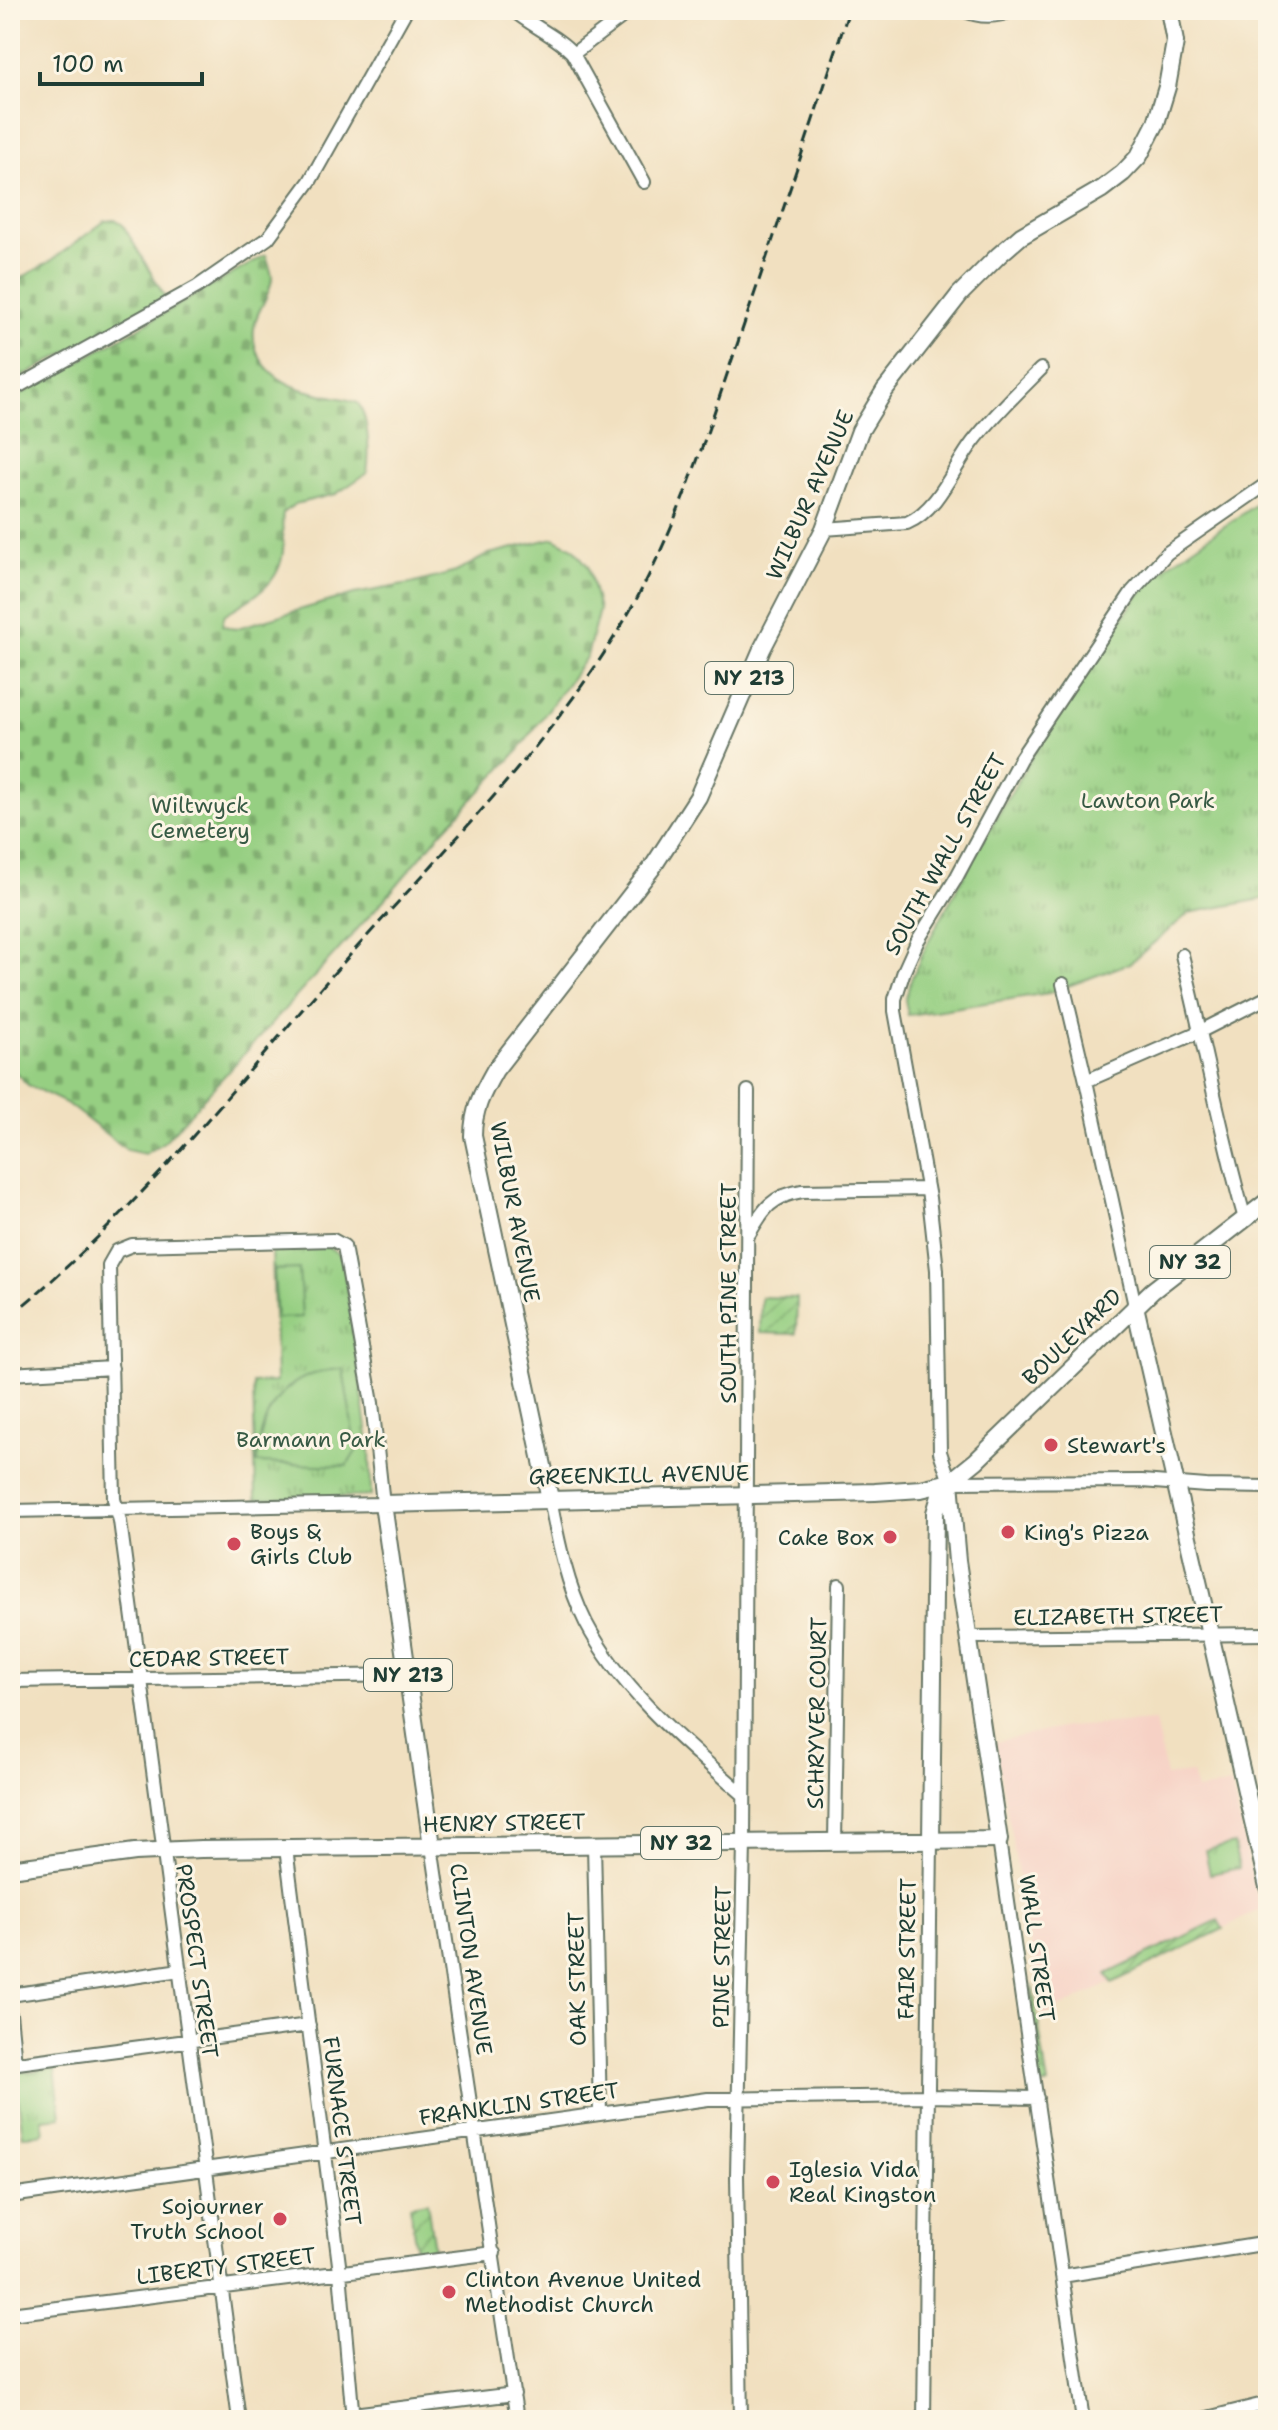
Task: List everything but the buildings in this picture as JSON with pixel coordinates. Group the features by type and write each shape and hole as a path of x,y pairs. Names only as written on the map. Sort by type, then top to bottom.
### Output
{"main road":[{"name":"WILBUR AVENUE","path":"550,1499 473,1136 473,1116 479,1097 495,1070 681,826 698,797 762,649 824,529 860,431 903,364 960,294 989,264 1021,236 1102,189 1139,156 1156,123 1167,87 1175,42 1169,10"},
{"name":"BOULEVARD","path":"950,1482 976,1461 1135,1306 1268,1201"},
{"path":"1135,1306 1268,1887"},
{"name":"GREENKILL AVENUE","path":"383,1504 921,1489 950,1482"},
{"name":"WALL STREET","path":"950,1482 957,1561 999,1840"},
{"name":"FAIR STREET","path":"931,1840 935,1513 940,1496 950,1482"},
{"name":"CLINTON AVENUE","path":"383,1504 432,1846"},
{"name":"HENRY STREET","path":"10,1869 161,1851 999,1840"}],"street":[{"path":"10,391 197,287 268,238 310,181 406,10"},
{"path":"513,10 567,45 644,182"},
{"path":"573,54 631,10"},
{"path":"964,10 998,17 1014,10"},
{"path":"824,529 907,523 918,518 928,509 974,440 1041,369"},
{"name":"SOUTH WALL STREET","path":"950,1482 940,1452 937,1270 927,1189 895,999 918,940 955,880 1020,759 1132,592 1167,553 1268,483"},
{"path":"1182,955 1245,1219"},
{"path":"1063,984 1135,1306"},
{"path":"1086,1081 1201,1031 1268,997"},
{"name":"SOUTH PINE STREET","path":"746,1495 748,1091"},
{"path":"748,1237 760,1216 784,1194 927,1189"},
{"name":"PROSPECT STREET","path":"239,2420 113,1483 110,1261 117,1251 132,1245 159,1244 333,1240 341,1244 350,1270 368,1374 383,1504"},
{"path":"10,1374 112,1368"},
{"name":"GREENKILL AVENUE","path":"950,1482 1142,1481 1268,1487"},
{"name":"PINE STREET","path":"741,2420 738,2266 746,1495"},
{"path":"550,1499 571,1587 594,1638 640,1698 744,1795"},
{"name":"GREENKILL AVENUE","path":"10,1511 383,1504"},
{"name":"SCHRYVER COURT","path":"835,1842 839,1585"},
{"name":"ELIZABETH STREET","path":"968,1637 1268,1634"},
{"name":"CEDAR STREET","path":"10,1681 408,1675"},
{"path":"1252,1815 1268,1807"},
{"name":"FAIR STREET","path":"924,2420 931,1840"},
{"name":"WALL STREET","path":"999,1840 1083,2420"},
{"name":"OAK STREET","path":"594,1844 600,2114"},
{"name":"CLINTON AVENUE","path":"432,1846 517,2420"},
{"name":"FURNACE STREET","path":"286,1848 340,2272 353,2417"},
{"path":"10,1995 180,1970"},
{"path":"10,2014 13,2064 309,2025"},
{"name":"FRANKLIN STREET","path":"10,2196 708,2099 1037,2098"},
{"path":"1062,2276 1268,2243"},
{"name":"LIBERTY STREET","path":"10,2314 494,2253"},
{"path":"353,2417 514,2394"},
{"path":"1199,2420 1268,2403"}],"shaded area":[{"path":"1155,1721 1166,1776 1192,1773 1197,1791 1231,1784 1260,1910 1043,2016 995,1742 1065,1727"}],"green space":[{"path":"115,220 123,225 165,297 10,384 10,284 48,263 105,221"},
{"name":"Wiltwyck Cemetery","path":"266,255 272,279 255,325 255,347 259,356 272,373 291,385 358,403 366,427 368,465 367,473 336,494 295,504 283,513 283,551 276,573 263,590 225,614 222,625 234,629 354,594 415,583 456,572 489,554 554,538 573,548 588,566 599,610 587,656 519,750 165,1141 145,1154 127,1150 66,1103 28,1085 10,1067 10,401"},
{"name":"Lawton Park","path":"1268,496 1268,898 1189,913 1130,963 1049,993 908,1015 905,1000 929,940 1046,733 1117,626 1143,589 1164,568"},
{"name":"Barmann Park","path":"327,1246 343,1261 370,1449 371,1496 256,1499 253,1383 276,1382 272,1247"},
{"path":"299,1269 302,1317 277,1318 274,1270"},
{"path":"761,1297 797,1298 796,1334 760,1333"},
{"path":"343,1369 356,1451 347,1466 257,1463 264,1425 279,1396 306,1377"},
{"path":"1234,1844 1239,1868 1210,1874 1205,1850"},
{"path":"1218,1920 1223,1929 1112,1983 1107,1974"},
{"path":"1032,1984 1048,2085 1038,2086 1031,2023"},
{"path":"55,2068 61,2117 42,2119 44,2133 23,2136 15,2073"},
{"path":"427,2202 434,2248 416,2251 410,2205"}],"railway":[{"path":"10,1316 100,1235 183,1147 342,964 500,790 573,698 606,650 652,569 693,473 849,10"}],"place":[{"name":"Stewart's","path":"1051,1445"},
{"name":"King's Pizza","path":"1008,1532"},
{"name":"Cake Box","path":"890,1537"},
{"name":"Boys & Girls Club","path":"234,1544"},
{"name":"Iglesia Vida Real Kingston","path":"773,2182"},
{"name":"Sojourner Truth School","path":"280,2219"},
{"name":"Clinton Avenue United Methodist Church","path":"449,2292"}]}
